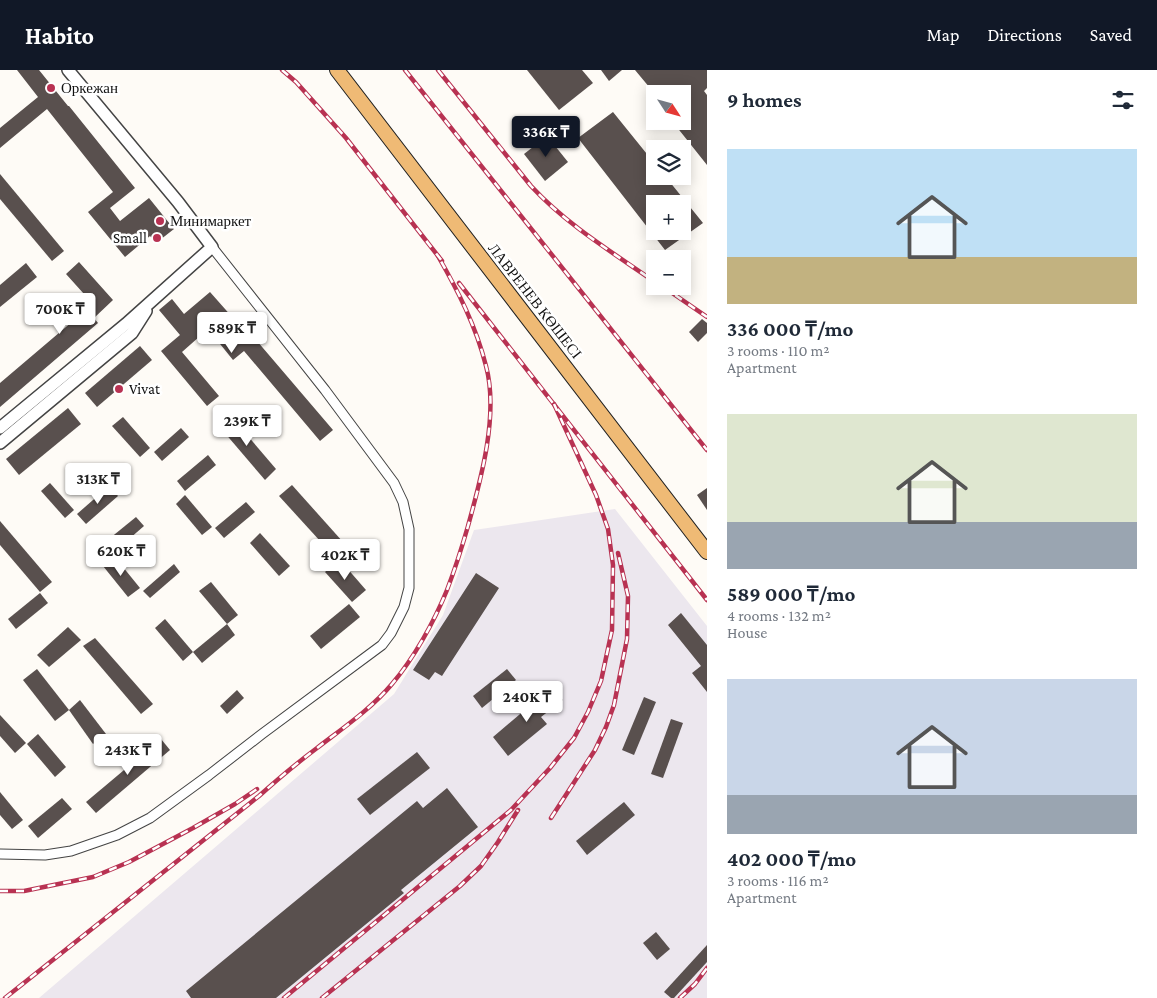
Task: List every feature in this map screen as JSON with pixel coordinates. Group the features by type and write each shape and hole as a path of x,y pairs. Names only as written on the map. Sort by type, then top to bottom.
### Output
{"main road":[{"name":"ЛАВРЕНЕВ КӨШЕСІ","path":"337,70 707,552"}],"street":[{"path":"0,854 45,855 71,851 117,835 150,818 382,645 404,607 409,588 409,529 403,502 394,483 325,390 178,202 68,70"},
{"path":"0,428 126,324 212,247"},
{"path":"0,443 132,333 155,297"}],"shaded area":[{"path":"615,509 707,626 707,998 39,998 394,694 443,615 474,530"}],"building":[{"path":"17,70 39,70 135,188 110,208 120,221 149,198 174,229 156,243 150,236 125,257 88,212 113,192 47,109 0,148 0,128 38,97"},
{"path":"527,70 582,70 593,83 559,110"},
{"path":"601,70 622,70 609,81"},
{"path":"635,70 707,70 707,88 704,91 707,95 707,165 691,145 691,140 687,140 679,130 691,130 691,85 648,85"},
{"path":"613,112 646,153 646,185 672,185 680,195 646,195 646,226 578,138"},
{"path":"547,136 568,162 545,181 524,154"},
{"path":"0,174 64,251 52,261 0,199"},
{"path":"691,208 703,223 691,232"},
{"path":"657,240 679,240 665,250"},
{"path":"79,262 113,300 94,318 98,323 0,407 0,383 93,304 66,274"},
{"path":"26,263 37,277 0,307 0,285"},
{"path":"210,292 233,318 241,312 262,337 257,341 333,430 320,441 244,351 233,360 208,329 182,352 219,396 207,406 161,351 180,335 159,310 172,299 184,314"},
{"path":"702,319 707,323 707,333 698,342 689,332"},
{"path":"140,346 152,360 97,407 85,393"},
{"path":"68,408 81,424 19,475 6,459"},
{"path":"230,415 276,469 265,480 218,425"},
{"path":"123,417 150,448 140,457 112,426"},
{"path":"181,428 189,437 162,461 154,452"},
{"path":"208,455 216,465 185,491 177,481"},
{"path":"50,483 74,510 65,518 41,491"},
{"path":"292,485 343,542 331,553 279,496"},
{"path":"109,486 118,496 86,524 77,514"},
{"path":"707,488 707,510 697,495"},
{"path":"185,495 212,527 202,535 176,504"},
{"path":"246,502 255,512 224,538 215,528"},
{"path":"136,517 144,526 113,553 104,543"},
{"path":"0,521 52,582 40,592 0,545"},
{"path":"260,533 290,566 279,576 250,543"},
{"path":"114,556 140,588 128,597 103,566"},
{"path":"339,559 366,590 352,602 325,572"},
{"path":"174,564 180,572 150,598 143,591"},
{"path":"476,573 499,588 442,676 435,672 429,680 413,670"},
{"path":"211,582 238,615 227,624 199,591"},
{"path":"40,593 48,603 16,629 8,619"},
{"path":"349,604 360,617 321,649 310,636"},
{"path":"681,613 707,645 707,692 692,673 701,666 668,625"},
{"path":"165,619 193,652 183,661 155,628"},
{"path":"227,624 235,635 202,663 193,652"},
{"path":"68,627 81,640 49,667 37,655"},
{"path":"95,638 153,704 141,714 83,646"},
{"path":"37,669 69,710 55,721 23,680"},
{"path":"507,669 516,680 482,708 473,696"},
{"path":"552,687 563,700 541,717 547,724 508,756 493,737"},
{"path":"237,690 244,698 227,714 220,706"},
{"path":"644,697 656,702 634,755 622,750"},
{"path":"80,700 106,734 93,744 69,710"},
{"path":"0,715 26,743 15,753 0,736"},
{"path":"671,719 683,723 663,778 651,774"},
{"path":"38,734 66,767 55,777 27,744"},
{"path":"161,739 170,750 96,813 86,802"},
{"path":"417,752 430,768 370,815 357,799"},
{"path":"447,788 478,827 401,890 404,893 276,998 191,998 186,991 417,801 423,808"},
{"path":"0,792 23,820 12,829 0,815"},
{"path":"62,798 72,809 38,838 28,826"},
{"path":"624,802 635,815 587,855 576,841"},
{"path":"656,932 670,949 657,960 643,943"},
{"path":"707,945 707,962 674,998 671,998 664,992"}],"railway":[{"path":"282,70 296,82 346,138 442,261"},
{"path":"405,70 707,450"},
{"path":"438,70 531,186 545,200 575,226 646,276"},
{"path":"5,998 259,796 302,759 366,710 392,684 423,639 447,590 468,526 487,446 490,405 489,385 482,351 472,323 438,256"},
{"path":"459,283 707,600"},
{"path":"675,295 707,317"},
{"path":"284,998 511,810 550,768 574,738 588,712 601,681 612,630 613,565 608,529 596,495 554,404"},
{"path":"551,818 595,750 614,705 627,639 628,596 618,553"},
{"path":"0,891 24,891 93,877 129,862 193,828 257,789"},
{"path":"322,998 460,886 481,866 518,810"},
{"path":"680,998 695,984 707,968"}],"place":[{"name":"Оркежан","path":"51,88"},
{"name":"Минимаркет","path":"160,221"},
{"name":"Small","path":"157,238"},
{"name":"Vivat","path":"119,389"}]}
